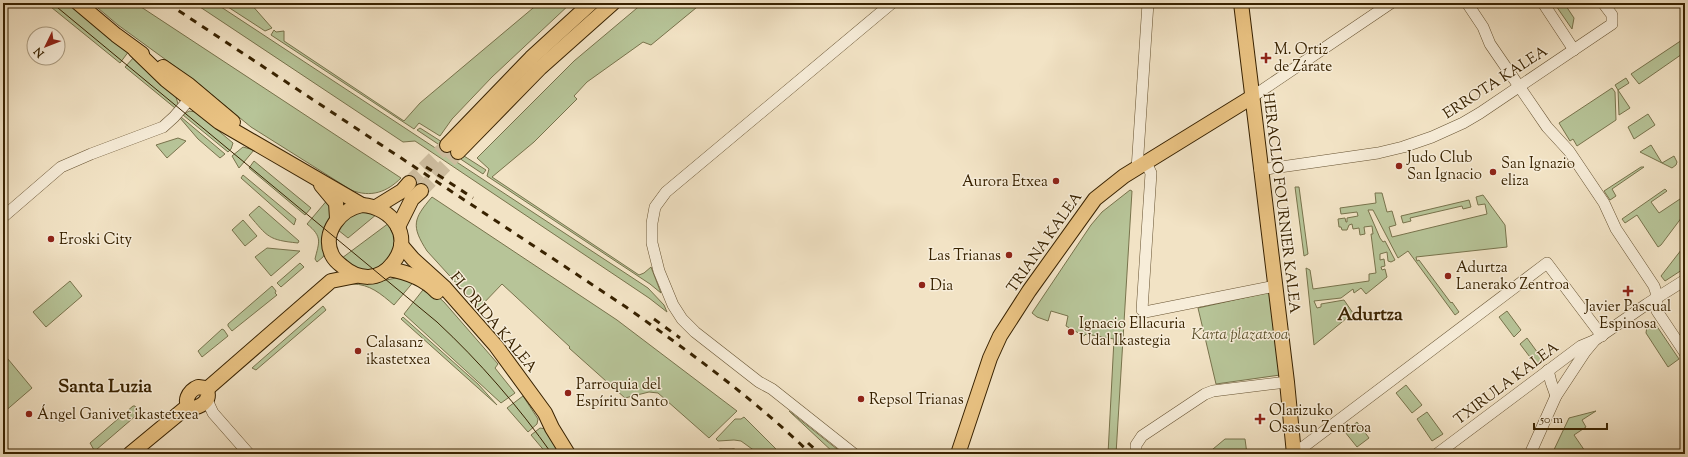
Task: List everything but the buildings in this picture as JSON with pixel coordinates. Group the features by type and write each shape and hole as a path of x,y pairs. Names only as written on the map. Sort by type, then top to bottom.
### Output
{"main road":[{"path":"78,3 135,50 160,64 193,95 258,145 312,177 369,206 385,211 391,217 398,227 401,236 401,245 396,260 388,269 372,276 356,276 331,281"},
{"path":"591,3 531,58 452,148 613,3"},
{"name":"HERACLIO FOURNIER KALEA","path":"1241,3 1260,170 1287,382 1294,454"},
{"name":"TRIANA KALEA","path":"958,452 990,358 1012,317 1095,199 1110,185 1252,97"},
{"path":"312,177 333,198 337,209 337,218"},
{"path":"356,276 331,254 329,241 331,230 337,218 355,206 369,206 402,191 415,187 412,199 398,227"},
{"name":"FLORIDA KALEA","path":"401,245 413,259 445,288 496,346 536,399 568,454"},
{"path":"130,454 188,406 193,408 196,407 207,394 331,281 334,273 335,259"},
{"name":"FLORIDA KALEA","path":"388,269 416,276 433,287 483,342 552,428"}],"street":[{"path":"854,454 772,389 764,378 692,320 679,303 656,255 652,243 652,223 655,207 666,192 892,3"},
{"path":"1148,3 1141,166 1151,173 1142,310 1145,312 1159,310 1275,286"},
{"path":"1252,97 1391,3"},
{"path":"1467,3 1483,27 1490,44 1547,127 1569,151 1604,203 1616,229 1653,283 1656,290 1657,310 1685,353"},
{"path":"1543,3 1574,50"},
{"name":"ERROTA KALEA","path":"1260,170 1378,153 1422,141 1464,123 1612,24 1612,15 1603,3"},
{"path":"3,217 61,168 91,154 163,127 193,95"},
{"path":"1294,454 1547,263 1598,338"},
{"path":"1530,454 1556,396 1585,352 1598,338 1685,280"},
{"name":"TXIRULA KALEA","path":"1438,454 1581,346 1598,338"},
{"path":"1548,370 1550,382 1556,396"},
{"path":"1136,454 1136,445 1142,436 1205,394 1214,391 1287,382"},
{"path":"207,394 213,413 249,454"},
{"path":"722,454 732,454"}],"green space":[{"path":"46,3 70,3 129,51 120,63"},
{"path":"92,3 135,3 401,178 390,187 378,192 365,193 351,190 251,127 195,81 118,25"},
{"path":"194,3 215,3 648,288 664,305 667,312 649,298 415,141 403,142"},
{"path":"231,3 250,3 272,28 265,31 228,7"},
{"path":"539,3 571,3 492,77 452,119 440,136 419,123 414,129 271,35 274,30 276,32 284,31 284,41 404,121 420,103"},
{"path":"643,3 702,3 651,45 643,42 587,82 574,96 577,99 534,142 492,177 639,275 651,267 661,293 650,284 487,176 489,169 477,158 574,61"},
{"path":"1554,3 1564,3 1574,18 1572,29"},
{"path":"1685,38 1685,52 1639,84 1631,74"},
{"path":"135,56 176,97 178,104 175,108 125,67"},
{"path":"1626,78 1629,83 1618,90 1615,85"},
{"path":"1612,88 1615,92 1616,120 1577,146 1573,139 1570,141 1559,123"},
{"path":"1618,90 1630,108 1619,115"},
{"path":"189,111 196,112 233,143 231,149 228,152 183,115"},
{"path":"1648,114 1655,125 1634,139 1628,127"},
{"path":"181,117 225,154 220,158 198,139 180,118"},
{"path":"420,128 486,170 483,174 417,130"},
{"path":"178,138 186,141 167,158 156,145"},
{"path":"1651,145 1662,163 1640,152"},
{"path":"243,147 254,150 239,168 232,156"},
{"path":"1674,156 1677,162 1672,168 1662,163"},
{"path":"254,161 311,208 305,215 249,168"},
{"path":"1641,167 1644,167 1612,189 1616,196 1610,200 1604,191"},
{"path":"243,175 296,219 294,225 241,178"},
{"path":"1295,187 1299,187 1308,254 1304,256"},
{"path":"1665,189 1667,191 1651,202 1659,213 1680,199 1685,207 1685,213 1658,247 1637,215 1625,223 1622,219"},
{"path":"1130,190 1132,191 1116,454 1108,454 1114,339 1086,334 1084,336 1066,326 1068,316 1051,311 1048,321 1037,317 1032,313 1091,225 1102,212"},
{"path":"1375,193 1382,193 1387,212 1392,211 1396,225 1389,227 1392,237 1487,214 1485,204 1478,205 1476,197 1483,195 1505,225 1507,247 1416,257 1417,261 1419,260 1459,312 1455,315 1408,251 1398,258 1373,210 1368,210 1380,238 1383,242 1385,241 1395,260 1391,262 1388,261 1387,252 1380,254 1380,260 1384,259 1385,266 1381,267 1382,270 1385,269 1387,277 1366,294 1361,288 1354,293 1353,289 1341,298 1314,301 1317,308 1321,307 1321,304 1344,300 1353,313 1314,345 1306,268 1310,270 1313,289 1369,281 1369,274 1376,273 1371,234 1373,234 1372,226 1364,227 1365,234 1360,235 1359,228 1353,229 1352,224 1349,225 1347,230 1342,230 1341,227 1339,227 1338,219 1345,218 1347,222 1347,218 1358,216 1357,212 1341,214 1340,208 1376,203"},
{"path":"432,197 617,320 737,411 709,438 658,393 649,392 625,398 569,348 570,347 502,284 479,308 427,251 418,235 416,223 418,217"},
{"path":"329,198 331,216 324,231 325,253 317,262 315,259 318,236 307,224"},
{"path":"1469,200 1471,207 1463,209 1462,206 1410,218 1411,221 1403,223 1401,216"},
{"path":"259,206 299,241 298,243 274,239 265,233 249,215"},
{"path":"361,212 377,214 348,238 338,230 347,218"},
{"path":"243,220 257,236 245,246 232,230"},
{"path":"389,223 394,236 394,244 391,255 383,264 372,270 366,271 360,270 342,258"},
{"path":"1685,245 1685,268 1665,281 1661,276"},
{"path":"267,248 300,251 271,276 255,257"},
{"path":"300,263 304,267 281,287 277,283"},
{"path":"396,278 415,280 394,305 370,288 358,284 336,285 349,282 371,283"},
{"path":"70,281 82,296 46,327 33,312"},
{"path":"272,286 277,295 232,331 228,324"},
{"path":"426,286 444,302 498,364 495,368 515,393 501,403 404,314"},
{"name":"Karta plazatxoa","path":"1270,292 1280,375 1216,384 1198,308"},
{"path":"323,306 326,310 256,370 252,368"},
{"path":"1507,311 1521,330 1514,337 1499,317"},
{"path":"403,317 478,384 497,405 401,319"},
{"path":"1654,322 1679,359 1668,367 1646,333 1647,326"},
{"path":"222,329 228,336 202,357 198,351"},
{"path":"1527,338 1543,360 1536,365 1520,344"},
{"path":"3,353 32,388 3,413"},
{"path":"1406,385 1422,405 1412,413 1396,393"},
{"path":"523,396 538,419 537,424 528,432 507,408"},
{"path":"133,406 135,406 139,413 96,450 94,450 90,443"},
{"path":"789,411 837,449 844,454 835,454"},
{"path":"1596,411 1582,420 1586,427 1574,435 1587,454 1552,454 1569,418"},
{"path":"1427,412 1443,434 1432,441 1417,419"},
{"path":"744,417 781,454 759,454 741,441 718,441 716,439 735,419 741,419"},
{"path":"1357,422 1369,438 1357,447 1345,432"},
{"path":"540,428 546,429 562,454 547,454 531,435"},
{"path":"1225,439 1245,439 1247,454 1207,454"}],"tunnel":[{"path":"409,183 447,145"},
{"path":"421,191 458,152"}],"tram line":[{"path":"52,3 437,322 498,385 552,454"}],"railway":[{"path":"167,3 626,307 745,395 811,454"},
{"path":"426,167 473,198"},
{"path":"654,319 680,338"},
{"path":"808,443 820,454"}],"place":[{"name":"M. Ortiz de Zárate","path":"1266,58"},
{"name":"Judo Club San Ignacio","path":"1399,166"},
{"name":"San Ignazio eliza","path":"1493,172"},
{"name":"Aurora Etxea","path":"1056,181"},
{"name":"Eroski City","path":"51,239"},
{"name":"Las Trianas","path":"1009,255"},
{"name":"Adurtza Lanerako Zentroa","path":"1448,276"},
{"name":"Dia","path":"922,285"},
{"name":"Javier Pascual Espinosa","path":"1628,291"},
{"name":"Ignacio Ellacuria Udal Ikastegia","path":"1071,332"},
{"name":"Calasanz ikastetxea","path":"358,351"},
{"name":"Parroquia del Espíritu Santo","path":"568,393"},
{"name":"Repsol Trianas","path":"861,399"},
{"name":"Ángel Ganivet ikastetxea","path":"29,414"},
{"name":"Olarizuko Osasun Zentroa","path":"1260,419"}],"district":[{"name":"Adurtza","path":"1370,313"},
{"name":"Santa Luzia","path":"105,385"}]}
